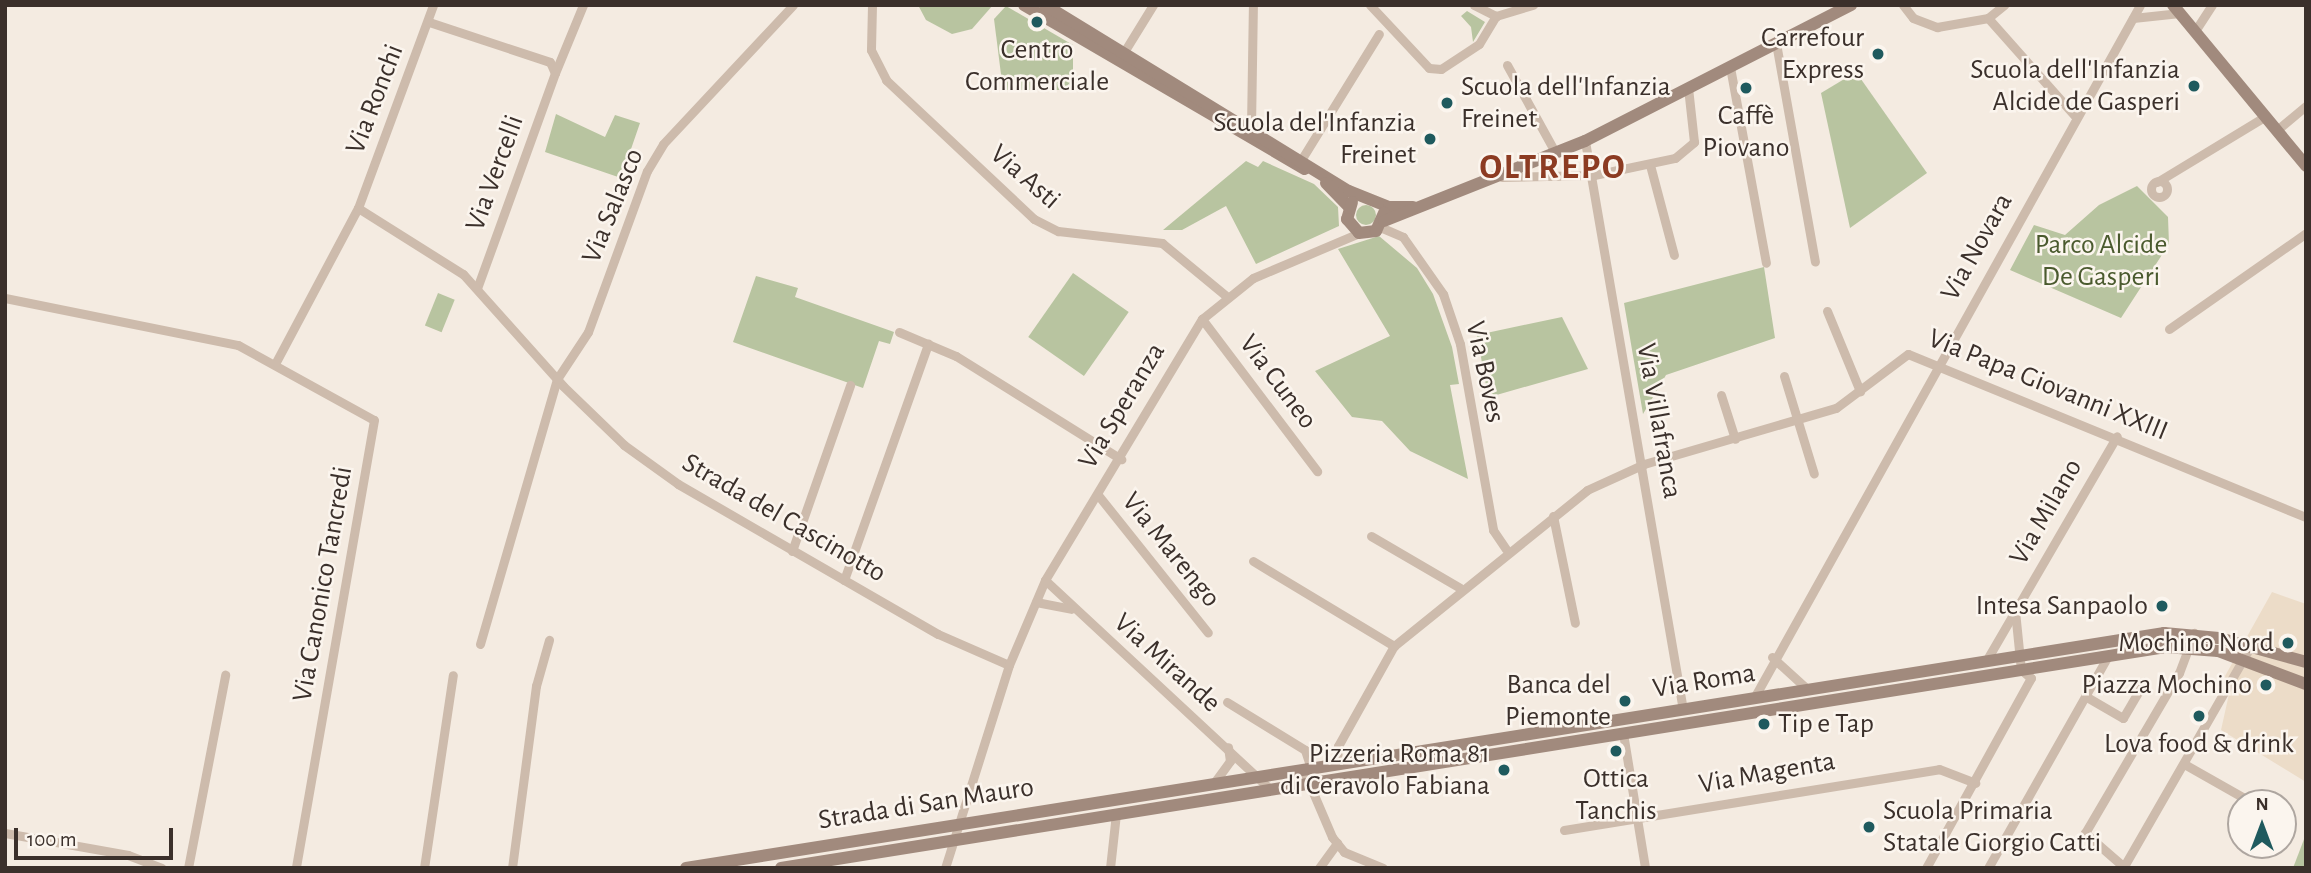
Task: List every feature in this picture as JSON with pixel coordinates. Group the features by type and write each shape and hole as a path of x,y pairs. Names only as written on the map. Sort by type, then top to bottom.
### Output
{"main road":[{"path":"1024,5 1049,12 1124,52 1251,127 1300,162 1348,206 1352,233 1382,224 1585,141 1847,6"},
{"path":"2177,9 2306,166"},
{"path":"1049,12 1300,162 1364,196 1380,203 1424,205"},
{"path":"1348,206 1364,196"},
{"path":"1380,203 1382,224"},
{"name":"Via Roma","path":"1174,789 1986,661 2016,650 2194,633 2245,645"},
{"path":"2245,645 2306,662"},
{"name":"Via Roma","path":"1177,804 2108,656 2189,647 2238,659"},
{"path":"2238,659 2306,684"},
{"name":"Strada di San Mauro","path":"686,868 1174,789"},
{"name":"Strada di San Mauro","path":"781,868 1177,804"}],"street":[{"name":"Via Ronchi","path":"358,208 429,22 433,5"},
{"name":"Via Vercelli","path":"477,288 555,73 583,5"},
{"name":"Via Salasco","path":"557,379 588,332 663,144 793,5"},
{"name":"Via Asti","path":"872,5 872,50 886,80 1034,219 1058,232 1162,243 1225,295"},
{"path":"1124,52 1153,5"},
{"path":"1251,127 1254,5"},
{"path":"1370,5 1429,68 1441,69 1479,44 1496,16 1533,5"},
{"path":"1474,5 1496,16"},
{"path":"1903,5 1913,19 1937,27 1988,18 2004,5"},
{"name":"Via Novara","path":"1754,698 1772,657 1939,363 2074,115 2140,5"},
{"path":"2195,31 2212,5"},
{"path":"2133,18 2177,9"},
{"path":"1988,18 2074,115"},
{"path":"429,22 550,62 555,73"},
{"path":"1300,162 1380,34"},
{"path":"1776,43 1815,262"},
{"path":"1507,65 1555,152"},
{"path":"1730,67 1766,262"},
{"path":"1493,177 1594,175 1675,158 1694,142 1688,88"},
{"path":"2277,130 2306,106"},
{"path":"2157,182 2266,116"},
{"name":"Via Villafranca","path":"1585,141 1594,175 1644,464 1683,710"},
{"path":"1650,165 1674,256"},
{"path":"5,298 238,345 276,362 358,208"},
{"name":"Strada del Cascinotto","path":"358,208 426,248 477,288 557,379 624,445 692,494 844,580 1009,666"},
{"name":"Via Boves","path":"1382,224 1404,237 1443,295 1460,344 1493,530 1506,549"},
{"name":"Via Speranza","path":"945,868 969,805 1009,666 1045,580 1121,459 1202,319 1225,295 1352,233"},
{"path":"2169,329 2306,234"},
{"path":"1827,312 1860,391"},
{"name":"Via Cuneo","path":"1202,319 1317,471"},
{"path":"899,332 928,344 1121,459"},
{"path":"844,580 928,344"},
{"name":"Via Papa Giovanni XXIII","path":"1337,764 1338,746 1394,646 1506,549 1587,490 1644,464 1836,408 1908,354 1939,363 2306,517"},
{"name":"Via Canonico Tancredi","path":"276,362 374,420 296,868"},
{"path":"1784,376 1814,474"},
{"path":"480,644 557,379"},
{"path":"792,551 850,385"},
{"path":"1721,395 1735,439"},
{"name":"Via Milano","path":"1986,661 2117,436"},
{"name":"Via Marengo","path":"1097,495 1208,632"},
{"path":"1553,516 1575,623"},
{"path":"1371,536 1460,588"},
{"path":"1253,561 1394,646"},
{"name":"Via Mirande","path":"1045,580 1076,612 1228,747 1270,789"},
{"name":"Via Mirande","path":"1036,602 1076,612"},
{"path":"1926,868 2024,697 2031,678 2021,670 2016,650 2015,611"},
{"path":"2194,633 2189,647 2085,833 2123,867 2186,765 2245,645"},
{"path":"512,868 536,686 549,640"},
{"path":"1988,868 2108,656"},
{"path":"1772,657 1807,690"},
{"path":"188,868 225,675"},
{"path":"424,868 453,675"},
{"path":"2085,696 2123,718 2144,682"},
{"path":"1227,702 1305,750 1307,783 1337,843 1383,868"},
{"path":"1623,733 1645,868"},
{"name":"Via Mirande","path":"1214,783 1230,761 1228,747"},
{"path":"2186,765 2227,790"},
{"name":"Via Magenta","path":"1564,830 1939,769 1975,783"},
{"path":"1110,868 1116,814"},
{"path":"5,833 128,855 162,868"},
{"path":"1320,868 1337,843"}],"green space":[{"path":"918,5 993,5 972,29 952,34 926,20"},
{"path":"1006,6 1073,45 1073,90 1003,90 994,19"},
{"path":"1467,11 1485,22 1473,42 1471,27 1461,16"},
{"path":"1856,72 1927,173 1850,228 1821,93"},
{"path":"556,114 605,137 615,115 640,123 621,178 545,152"},
{"path":"1246,161 1258,167 1263,161 1314,184 1338,207 1339,226 1256,264 1226,206 1182,230 1163,230"},
{"name":"Parco Alcide De Gasperi","path":"2137,186 2168,217 2169,244 2121,318 2010,270 2034,225 2065,235 2099,205"},
{"path":"1366,205 1373,208 1376,215 1373,222 1366,225 1359,222 1356,215 1359,208"},
{"path":"1379,236 1417,268 1433,294 1452,347 1459,384 1450,385 1468,479 1410,451 1382,421 1352,417 1315,371 1390,336 1338,249"},
{"path":"1764,267 1775,338 1666,375 1643,414 1624,303"},
{"path":"1073,273 1129,312 1084,376 1028,337"},
{"path":"756,276 798,288 795,297 894,332 890,344 879,341 863,388 733,342"},
{"path":"438,293 455,300 442,332 425,325"},
{"path":"1562,317 1588,369 1493,396 1487,391 1477,335"},
{"path":"2306,834 2306,868 2293,868"}],"shaded area":[{"name":"Piazza Mochino","path":"2272,592 2306,604 2306,782 2221,730 2229,694 2225,676"}],"place":[{"name":"Centro Commerciale","path":"1037,22"},
{"name":"Carrefour Express","path":"1878,54"},
{"name":"Scuola dell'Infanzia Alcide de Gasperi","path":"2194,86"},
{"name":"Caffè Piovano","path":"1746,88"},
{"name":"Scuola dell'Infanzia Freinet","path":"1447,103"},
{"name":"Scuola del'Infanzia Freinet","path":"1430,139"},
{"name":"Intesa Sanpaolo","path":"2162,606"},
{"name":"Mochino Nord","path":"2288,643"},
{"name":"Piazza Mochino","path":"2266,685"},
{"name":"Banca del Piemonte","path":"1625,701"},
{"name":"Lova food & drink","path":"2199,716"},
{"name":"Tip e Tap","path":"1764,724"},
{"name":"Ottica Tanchis","path":"1616,751"},
{"name":"Pizzeria Roma 81 di Ceravolo Fabiana","path":"1504,770"},
{"name":"Scuola Primaria Statale Giorgio Catti","path":"1869,827"}],"district":[{"name":"OLTREPO","path":"1553,168"}]}
